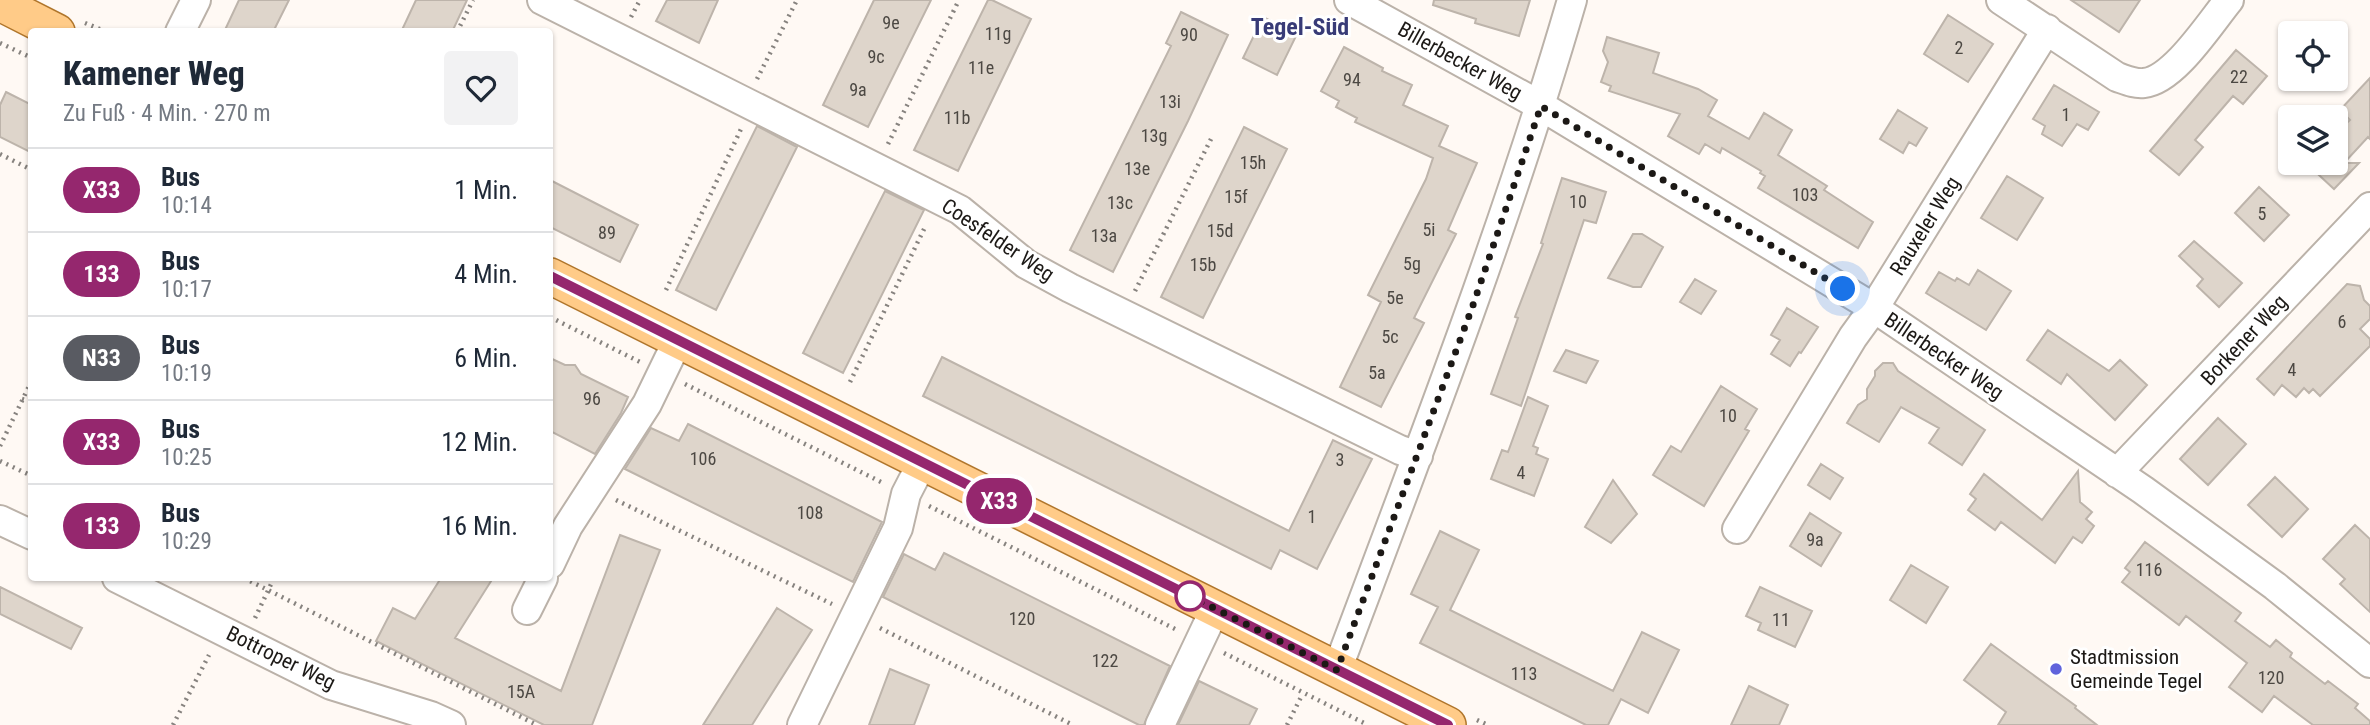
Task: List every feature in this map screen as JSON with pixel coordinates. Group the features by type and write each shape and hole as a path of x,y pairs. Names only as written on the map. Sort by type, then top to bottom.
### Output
{"main road":[{"path":"0,3 49,28"},
{"path":"553,278 1448,725"}],"street":[{"path":"182,28 196,0"},
{"name":"Coesfelder Weg","path":"542,0 753,95 960,209 1027,264 1070,288 1400,450 1418,456"},
{"name":"Billerbecker Weg","path":"1349,0 1541,106 1874,308 2117,473 2274,586 2370,663"},
{"path":"1337,670 1475,299 1541,106 1572,0"},
{"path":"2001,0 2117,77 2146,83 2173,68 2229,0"},
{"name":"Rauxeler Weg","path":"1737,529 1853,337 1874,308 2047,29"},
{"name":"Borkener Weg","path":"2117,473 2370,207"},
{"path":"553,558 568,526 648,404 678,340"},
{"path":"802,725 898,528 906,495 922,463"},
{"path":"0,520 28,533"},
{"name":"Bottroper Weg","path":"123,581 331,685 431,716 451,725"},
{"path":"527,610 542,581"},
{"path":"1160,725 1215,609"}],"path":[{"path":"459,28 473,0"},
{"path":"666,290 797,0"},
{"path":"884,151 959,0"},
{"path":"0,43 28,56"},
{"path":"1132,298 1212,139"},
{"path":"0,154 28,168"},
{"path":"850,382 939,199"},
{"path":"553,318 1367,725"},
{"path":"0,446 28,388"},
{"path":"22,399 28,401"},
{"path":"0,461 28,474"},
{"path":"251,581 537,725"},
{"path":"244,641 273,581"},
{"path":"173,725 211,652"},
{"path":"1287,725 1301,696"}],"building":[{"path":"239,0 289,0 275,28 226,28"},
{"path":"416,0 467,0 454,28 403,28"},
{"path":"667,0 718,0 699,43 656,21"},
{"path":"874,0 931,0 868,127 823,105"},
{"path":"988,0 1031,19 958,171 914,150"},
{"path":"1434,0 1530,0 1519,36 1475,23 1476,19 1433,5"},
{"path":"2071,0 2140,0 2119,32"},
{"path":"1181,12 1228,35 1113,272 1070,250 1171,46 1166,43"},
{"path":"1948,15 1993,44 1968,82 1924,54"},
{"path":"1263,17 1297,34 1277,75 1243,58"},
{"path":"1607,37 1659,53 1653,73 1698,89 1717,100 1708,116 1749,139 1764,113 1792,130 1778,155 1827,186 1824,190 1873,222 1858,248 1758,188 1765,176 1761,171 1722,148 1720,153 1705,144 1699,154 1668,136 1680,114 1609,91 1611,86 1601,82 1608,62 1603,51"},
{"path":"1344,47 1383,68 1382,71 1412,85 1403,105 1448,126 1439,146 1477,163 1448,230 1456,234 1414,318 1424,323 1381,407 1340,387 1381,302 1368,295 1426,179 1433,158 1355,122 1357,118 1336,107 1339,101 1321,91"},
{"path":"2236,50 2267,76 2243,104 2233,96 2195,140 2203,147 2179,175 2150,151"},
{"path":"2370,78 2370,139 2368,137 2348,159 2350,120 2348,105 2345,105"},
{"path":"2054,85 2099,112 2088,130 2077,124 2062,146 2042,134 2045,126 2033,119"},
{"path":"6,92 28,103 28,151 0,137 0,105"},
{"path":"1898,110 1927,128 1916,146 1909,142 1903,153 1880,139"},
{"path":"757,126 797,147 716,310 676,290"},
{"path":"1244,127 1287,149 1203,318 1161,297"},
{"path":"2348,163 2359,163 2348,174"},
{"path":"2319,175 2347,175 2334,189"},
{"path":"2007,176 2043,198 2017,240 1981,218"},
{"path":"1562,178 1606,192 1596,223 1584,220 1521,406 1491,394 1518,318 1515,317 1543,244 1541,243"},
{"path":"553,182 638,225 620,262 553,228"},
{"path":"2259,187 2289,215 2264,241 2235,213"},
{"path":"885,191 924,210 843,373 803,353"},
{"path":"1633,234 1642,234 1663,247 1641,287 1633,287 1608,278"},
{"path":"2194,241 2242,283 2219,307 2197,286 2203,279 2179,256"},
{"path":"1978,270 2011,291 1986,330 1926,293 1939,272 1969,285"},
{"path":"1695,279 1716,291 1701,314 1680,302"},
{"path":"2347,284 2360,286 2364,300 2370,306 2370,319 2360,329 2370,339 2370,346 2320,396 2313,389 2309,393 2304,388 2296,397 2282,385 2274,395 2257,379"},
{"path":"1787,308 1818,327 1790,366 1771,354 1780,340 1771,335"},
{"path":"2048,330 2109,371 2120,360 2147,385 2115,420 2067,374 2061,384 2027,360"},
{"path":"1566,350 1598,361 1586,383 1554,371"},
{"path":"942,357 1289,531 1333,440 1372,459 1317,569 1280,550 1271,569 923,396"},
{"path":"553,359 565,365 575,365 581,374 628,397 595,454 553,433"},
{"path":"1883,363 1893,363 1898,371 1985,430 1962,465 1929,443 1939,428 1901,407 1879,442 1847,423 1858,405 1867,399 1867,389 1875,371"},
{"path":"1721,386 1757,409 1745,429 1749,431 1704,506 1653,475 1671,446 1681,452"},
{"path":"1528,397 1548,406 1533,446 1538,448 1536,454 1548,459 1534,496 1491,479 1502,450 1508,452"},
{"path":"2218,418 2246,444 2208,485 2180,459"},
{"path":"688,424 882,522 853,582 625,469 651,428 679,441"},
{"path":"1821,464 1843,478 1830,499 1808,485"},
{"path":"2078,471 2080,502 2092,512 2086,519 2094,526 2082,543 2073,537 2055,563 2001,522 1995,530 1968,510 1976,499 1970,494 1984,474 2042,520"},
{"path":"2275,477 2308,509 2282,537 2248,505"},
{"path":"1613,480 1637,514 1611,543 1585,527"},
{"path":"1810,513 1841,533 1821,566 1790,546"},
{"path":"2355,525 2370,539 2370,612 2340,584 2345,579 2323,559"},
{"path":"1440,531 1479,550 1450,610 1613,691 1642,632 1679,650 1648,713 1621,699 1608,725 1586,725 1420,643 1438,607 1411,594"},
{"path":"620,535 660,550 592,725 544,725 376,641 393,608 415,619 439,581 491,581 455,638 561,691"},
{"path":"2145,542 2241,613 2235,621 2270,647 2276,640 2292,653 2290,657 2325,684 2328,681 2358,704 2355,708 2370,721 2370,725 2313,725 2274,696 2262,712 2229,687 2247,663 2186,616 2179,625 2122,582 2130,572 2125,568"},
{"path":"944,553 1170,666 1144,725 1139,725 883,597 904,554 935,570"},
{"path":"1911,565 1948,587 1926,623 1890,600"},
{"path":"0,587 82,628 71,649 0,614"},
{"path":"1760,587 1812,611 1795,647 1758,630 1761,623 1746,616"},
{"path":"777,608 812,630 752,725 703,725"},
{"path":"1991,644 2076,706 2075,708 2097,725 1998,725 2006,712 1964,680"},
{"path":"890,669 929,685 914,725 869,725"},
{"path":"1199,681 1257,709 1249,725 1178,725"},
{"path":"1749,686 1788,705 1779,725 1731,725"}],"bus line":[{"name":"X33","path":"553,278 1448,725"}],"place":[{"name":"Stadtmission Gemeinde Tegel","path":"2056,669"}],"district":[{"name":"Tegel-Süd","path":"1300,27"}],"route":[{"path":"1190,596 1337,670 1472,308 1541,106 1843,289"}]}
